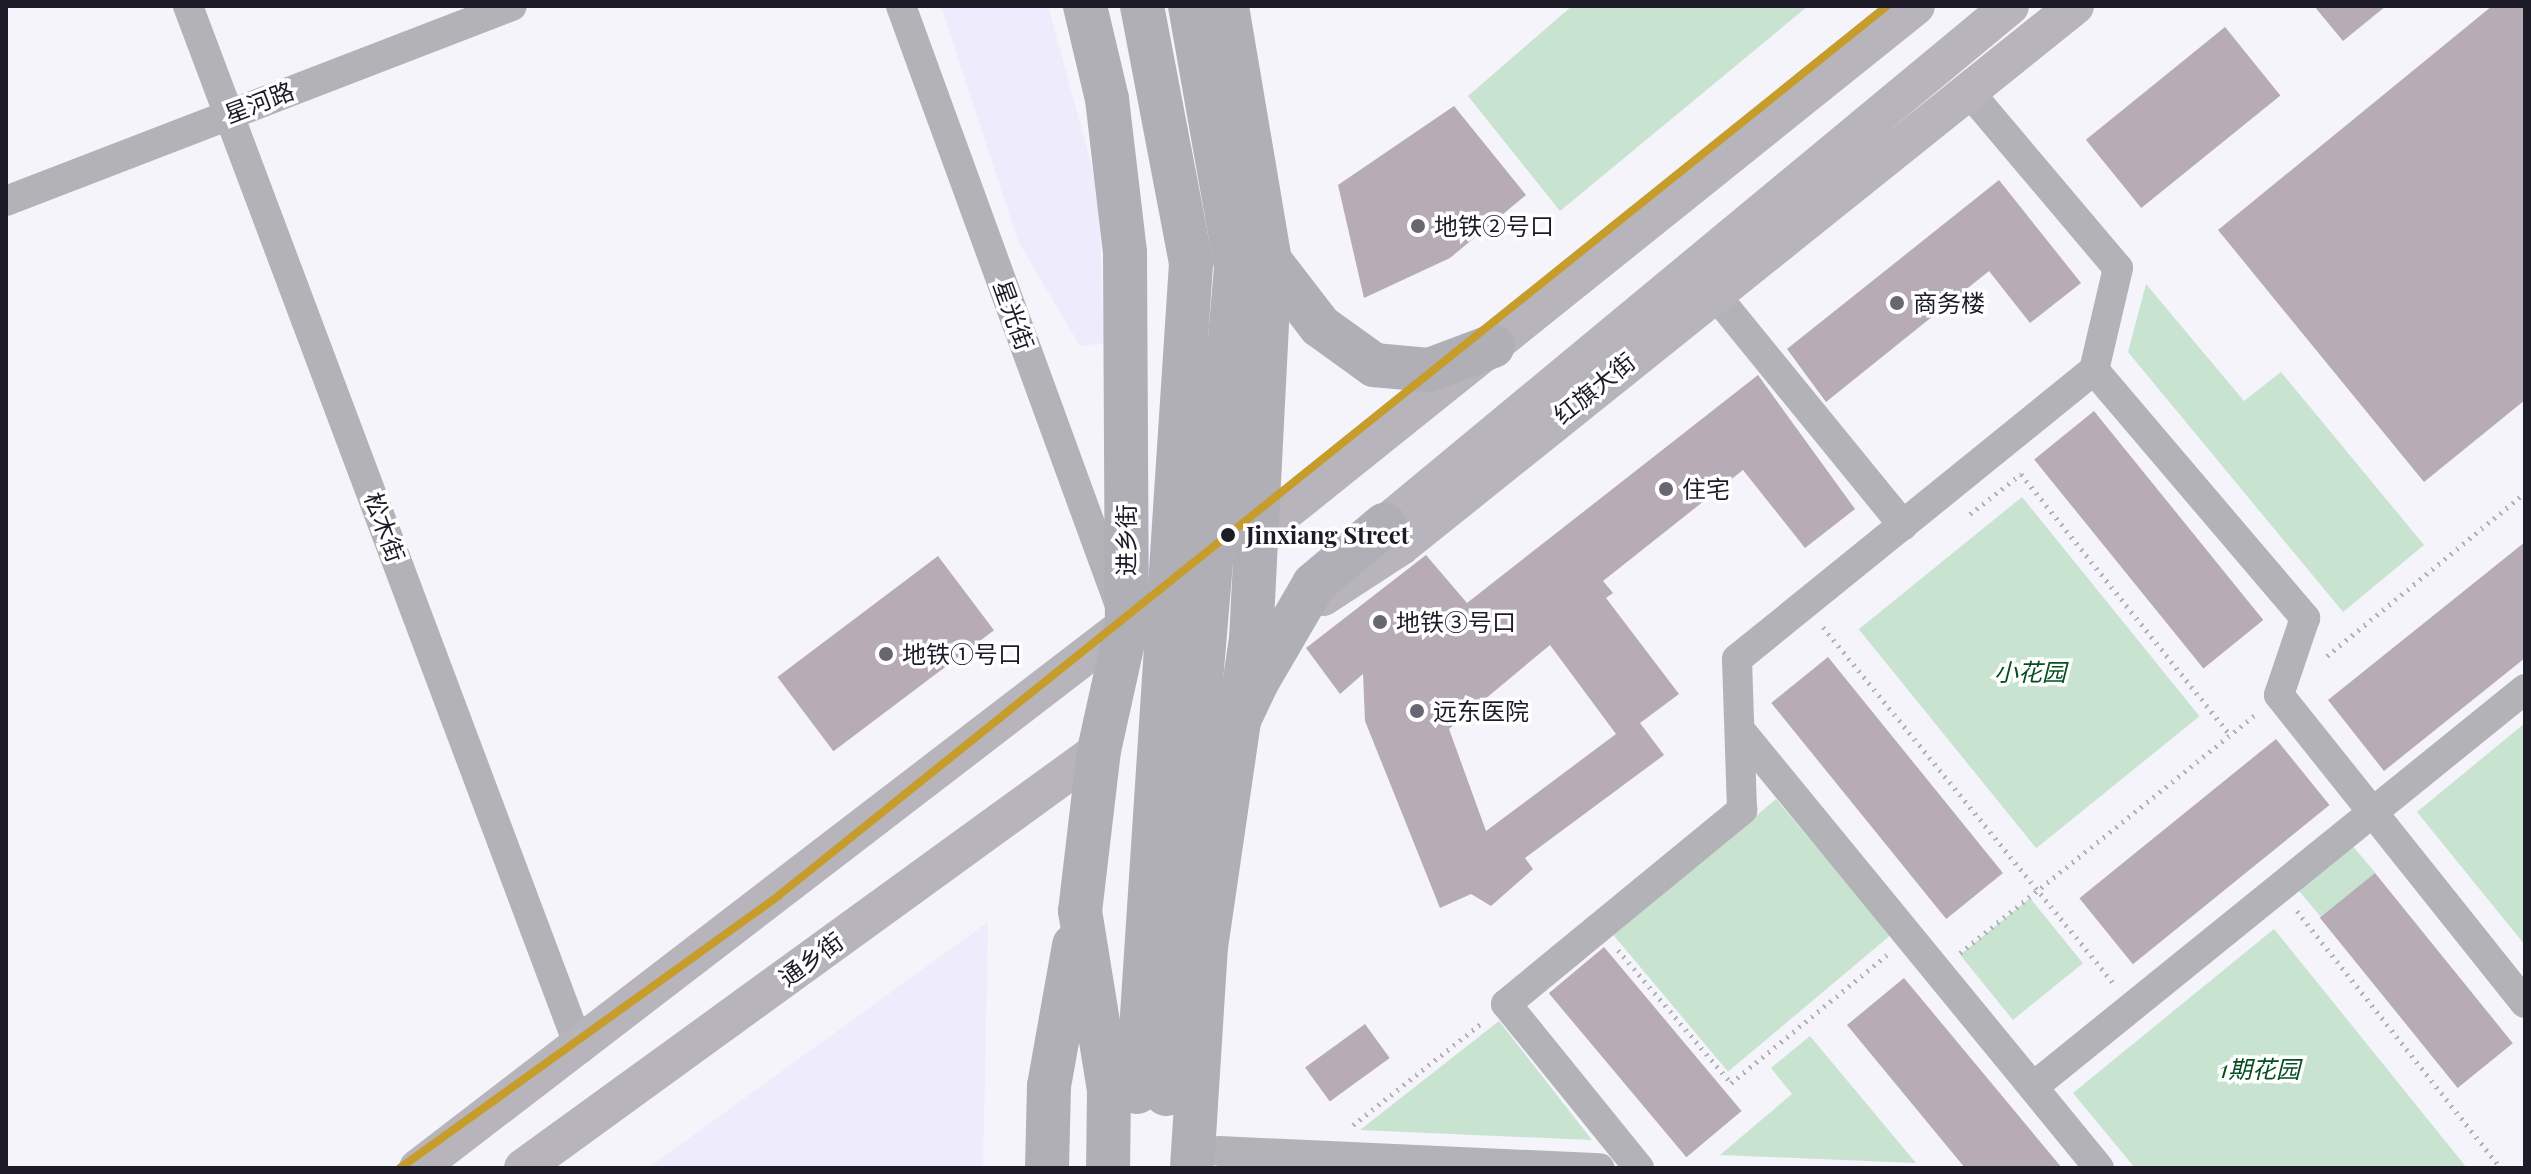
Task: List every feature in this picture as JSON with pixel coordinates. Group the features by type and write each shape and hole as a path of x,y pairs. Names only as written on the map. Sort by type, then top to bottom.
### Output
{"highway":[{"name":"进乡街","path":"1085,6 1107,99 1125,253 1127,624 1099,750 1080,911 1109,1091 1108,1168"},
{"name":"进乡街","path":"1142,6 1191,263 1152,1093"},
{"path":"1136,1168 1152,1093 1184,901 1236,267 1190,6"},
{"path":"1210,1162 1206,947 1251,640 1259,533 1270,261 1227,6"},
{"path":"1270,261 1320,326 1374,365 1429,370 1493,346"},
{"path":"1184,901 1220,760 1257,682 1314,584 1384,525"},
{"path":"1127,624 1259,533"},
{"name":"红旗大街","path":"1099,750 1251,640"},
{"path":"1048,1160 1049,1086 1080,911"},
{"path":"1152,1093 1166,1168"}],"main road":[{"path":"1259,533 1916,6"},
{"path":"1384,525 2010,6"},
{"name":"红旗大街","path":"1251,640 1400,547 1713,292 1970,93 2075,6"},
{"path":"418,1168 580,1049 1127,624"},
{"name":"通乡街","path":"523,1168 1099,750"}],"street":[{"name":"松木街","path":"188,6 231,113 580,1049"},
{"name":"星河路","path":"6,201 512,6"},
{"name":"星光街","path":"901,6 1127,624"},
{"path":"1639,1168 1506,1004 1742,810 1737,659 2094,370 2118,268 1970,93"},
{"path":"1713,292 1903,525"},
{"path":"2094,370 2305,618 2279,695 2525,1003"},
{"path":"2033,1087 2525,689"},
{"path":"1740,730 2099,1168"},
{"path":"1210,1162 1316,1155 1600,1168"}],"path":[{"path":"1960,522 2021,474 2230,735"},
{"path":"1937,971 2525,493"},
{"path":"1805,604 2132,1007"},
{"path":"1825,629 1837,619"},
{"path":"2279,888 2501,1168"},
{"path":"1599,928 1731,1083 1909,937"},
{"path":"1316,1155 1506,1004"}],"shaded area":[{"path":"941,6 1048,6 1099,193 1104,343 1080,346 1018,241"},
{"path":"988,922 983,1168 648,1168"}],"green space":[{"path":"1572,6 1808,6 1560,211 1468,96"},
{"path":"2146,284 2244,401 2281,372 2424,545 2343,612 2128,352"},
{"name":"小花园","path":"2022,497 2199,716 2036,848 1859,629"},
{"path":"2525,723 2525,945 2417,812"},
{"path":"1776,799 1890,935 1728,1072 1614,935"},
{"path":"2351,844 2375,873 2322,918 2297,889"},
{"path":"2030,898 2083,963 2013,1020 1960,955"},
{"name":"1期花园","path":"2274,929 2467,1168 2135,1168 2073,1093"},
{"path":"1499,1021 1592,1140 1360,1130"},
{"path":"1810,1036 1916,1163 1720,1155 1792,1094 1771,1068"}],"building":[{"path":"2314,6 2386,6 2343,41"},
{"path":"2492,6 2525,6 2525,400 2424,482 2218,230"},
{"path":"2225,27 2280,95 2141,208 2086,140"},
{"name":"地铁②号口","path":"1454,106 1526,195 1450,258 1364,298 1338,185"},
{"name":"商务楼","path":"1999,180 2081,283 2030,323 1989,271 1826,402 1787,349"},
{"path":"1758,375 1855,509 1805,548 1743,470 1603,581 1613,593 1606,598 1679,694 1640,723 1664,755 1525,858 1533,869 1491,906 1471,894 1440,908 1365,721 1363,674 1340,694 1306,648 1426,555 1467,603","holes":["1550,645 1616,734 1486,831 1449,729"]},
{"path":"2094,411 2263,620 2203,669 2034,459"},
{"path":"2525,542 2525,658 2384,771 2328,700"},
{"name":"地铁①号口","path":"938,556 994,630 833,751 777,677"},
{"path":"1828,657 2003,873 1946,919 1771,703"},
{"path":"2276,739 2329,805 2133,964 2079,898"},
{"path":"2375,873 2513,1043 2458,1088 2320,918"},
{"path":"1604,947 1742,1111 1686,1157 1549,993"},
{"path":"1904,978 2062,1168 1965,1168 1847,1025"},
{"path":"1365,1024 1390,1058 1330,1101 1305,1067"}],"transit line":[{"path":"400,1168 778,896 1887,6"}],"place":[{"name":"地铁②号口","path":"1418,226"},
{"name":"商务楼","path":"1897,303"},
{"name":"住宅","path":"1666,489"},
{"name":"Jinxiang Street","path":"1228,535"},
{"name":"地铁③号口","path":"1380,622"},
{"name":"地铁①号口","path":"886,654"},
{"name":"远东医院","path":"1417,711"}]}
